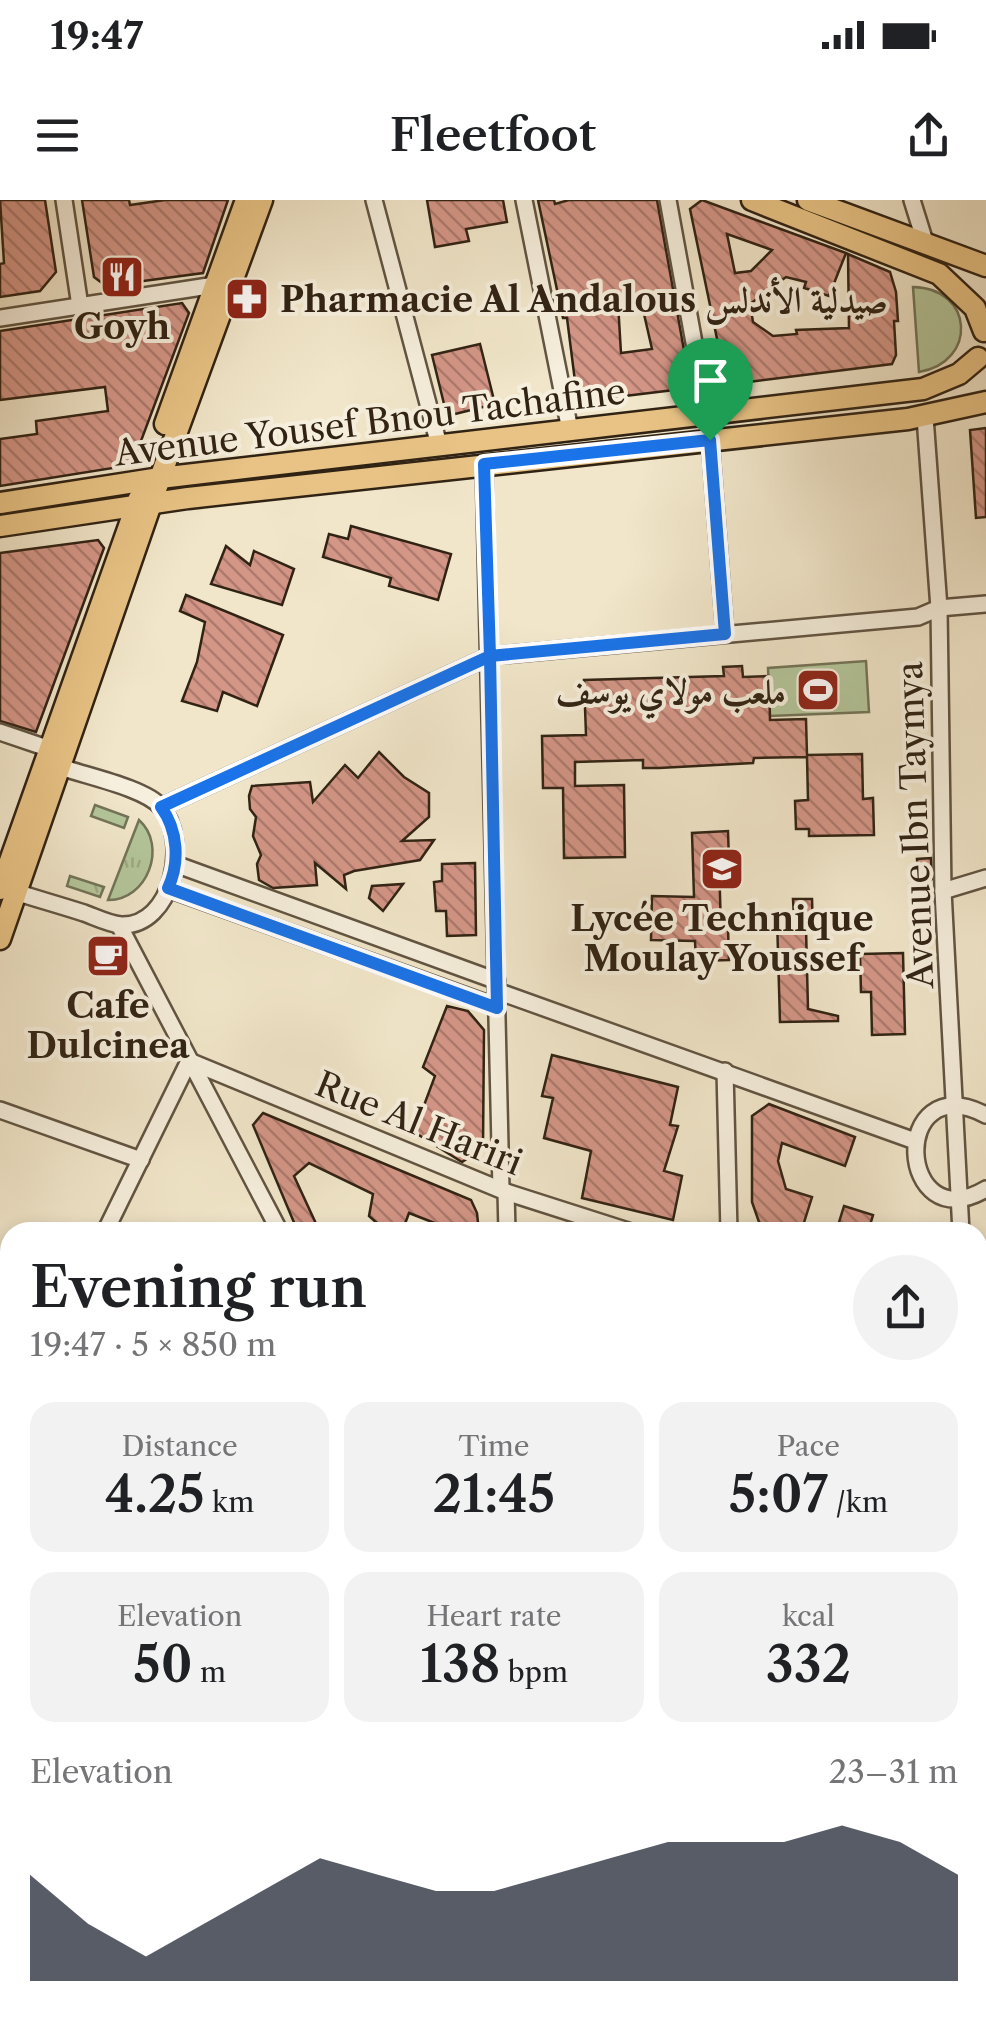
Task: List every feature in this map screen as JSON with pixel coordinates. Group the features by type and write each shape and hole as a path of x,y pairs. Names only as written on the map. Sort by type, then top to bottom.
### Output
{"main road":[{"path":"0,940 6,889 144,504 246,200"},
{"path":"152,479 262,200"},
{"path":"752,200 939,274 976,308 985,330 982,368"},
{"path":"808,200 986,266"},
{"name":"Avenue Yousef Bnou Tachafine","path":"0,503 152,479 923,390 982,368"},
{"name":"Avenue Yousef Bnou Tachafine","path":"0,526 144,504 924,417 986,402"}],"street":[{"path":"64,200 80,306"},
{"path":"374,200 439,446"},
{"path":"524,200 570,430"},
{"path":"668,200 707,414"},
{"path":"912,200 926,246"},
{"path":"0,318 216,285"},
{"name":"Avenue Ibn Taymya","path":"924,417 939,608 943,891 961,1222"},
{"path":"710,440 725,634"},
{"path":"484,464 497,993 507,1222"},
{"path":"161,807 490,656 918,617 939,608 986,604"},
{"path":"0,732 150,798 161,807 172,827 175,864 162,900 144,916 119,925 6,889"},
{"path":"0,742 52,758"},
{"path":"175,864 497,993"},
{"path":"943,891 986,878"},
{"path":"168,888 497,993 915,1141"},
{"path":"119,925 275,1222"},
{"path":"110,1222 188,1061"},
{"name":"Rue Al Hariri","path":"188,1061 504,1191 599,1222"},
{"path":"725,1071 730,1222"},
{"path":"986,1115 956,1106 931,1116 915,1141 916,1166 932,1190 960,1198 986,1189"},
{"path":"0,1110 140,1160"}],"green space":[{"path":"913,287 948,299 961,326 952,355 938,366 919,372"},
{"name":"ملعب مولاي يوسف","path":"866,661 869,712 770,716 768,668"},
{"path":"95,805 128,817 124,828 91,816"},
{"path":"139,820 152,844 149,870 133,892 108,900"},
{"path":"70,876 104,887 100,897 67,886"}],"building":[{"path":"0,200 45,200 56,272 40,291 0,297 0,264 4,263"},
{"path":"82,200 129,200 130,205 165,200 228,200 203,273 106,286 94,277"},
{"path":"427,200 503,200 507,222 466,229 469,241 435,247"},
{"path":"538,200 554,200 555,204 569,200 657,200 689,378 682,389 584,401 577,397 567,318 563,318","holes":["641,301 652,349 621,353 618,303"]},
{"path":"702,200 846,253 829,296 804,288 806,282 786,277 750,304 753,322 773,336 797,334 796,330 849,328 848,254 890,272 898,321 894,321 896,355 892,364 726,382 690,209","holes":["727,234 772,250 751,271 735,273"]},
{"path":"182,303 189,313 132,465 0,486 0,439 37,434 36,421 108,411 105,387 0,400 0,331"},
{"path":"480,344 495,404 447,416 432,355"},
{"path":"986,428 986,517 976,518 970,430"},
{"path":"351,526 451,554 438,600 389,586 391,578 323,557 329,534 348,539"},
{"path":"98,540 104,548 36,732 0,721 0,553"},
{"path":"226,546 250,565 254,551 294,569 282,605 211,584"},
{"path":"186,595 283,635 257,706 223,692 217,711 182,701 197,662 205,622 180,611"},
{"path":"742,666 743,677 769,676 770,720 806,719 807,755 862,754 863,799 873,798 874,835 809,836 809,829 796,829 795,801 808,800 807,757 659,768 643,768 643,760 575,762 575,786 624,785 625,857 564,858 563,788 543,788 542,736 586,735 584,680 724,676 723,667"},
{"path":"379,752 404,777 429,793 429,817 402,841 434,840 420,860 354,871 344,875 346,889 315,863 317,885 273,888 259,880 257,864 261,855 253,836 256,817 250,809 252,786 310,782 313,802 345,765 358,778"},
{"path":"728,831 729,861 719,862 721,929 728,929 729,960 696,961 695,941 651,940 652,896 694,897 692,833"},
{"path":"931,858 932,879 918,880 917,859"},
{"path":"475,863 476,935 447,936 446,911 436,911 434,882 442,881 442,864"},
{"path":"403,884 383,911 369,898 372,886"},
{"path":"793,899 812,899 813,928 806,928 808,1009 838,1016 838,1021 780,1022 777,918 794,917"},
{"path":"903,953 905,1034 872,1035 871,992 861,992 860,954"},
{"path":"447,1006 468,1011 484,1030 483,1148 462,1162 414,1132 435,1076 423,1067"},
{"path":"552,1055 678,1087 670,1125 678,1126 664,1171 682,1176 673,1220 582,1198 591,1151 544,1138 553,1098 542,1096"},
{"path":"769,1104 855,1137 845,1166 782,1143 778,1161 786,1189 812,1197 804,1222 759,1222 752,1202 752,1116"},
{"path":"263,1113 471,1200 478,1222 432,1222 409,1213 406,1222 376,1222 369,1216 373,1194 309,1163 294,1176 315,1222 294,1222 253,1125"},
{"path":"844,1206 873,1215 871,1222 839,1222"}],"place":[{"name":"Goyh","path":"122,277"},
{"name":"Pharmacie Al Andalous صيدلية الأندلس","path":"247,299"},
{"name":"ملعب مولاي يوسف","path":"818,690"},
{"name":"Lycée Technique Moulay Youssef","path":"722,869"},
{"name":"Cafe Dulcinea","path":"108,956"}],"route":[{"path":"710,440 484,464 490,656 161,807 172,827 176,856 168,888 497,1008 490,656 725,634 710,440"}]}
